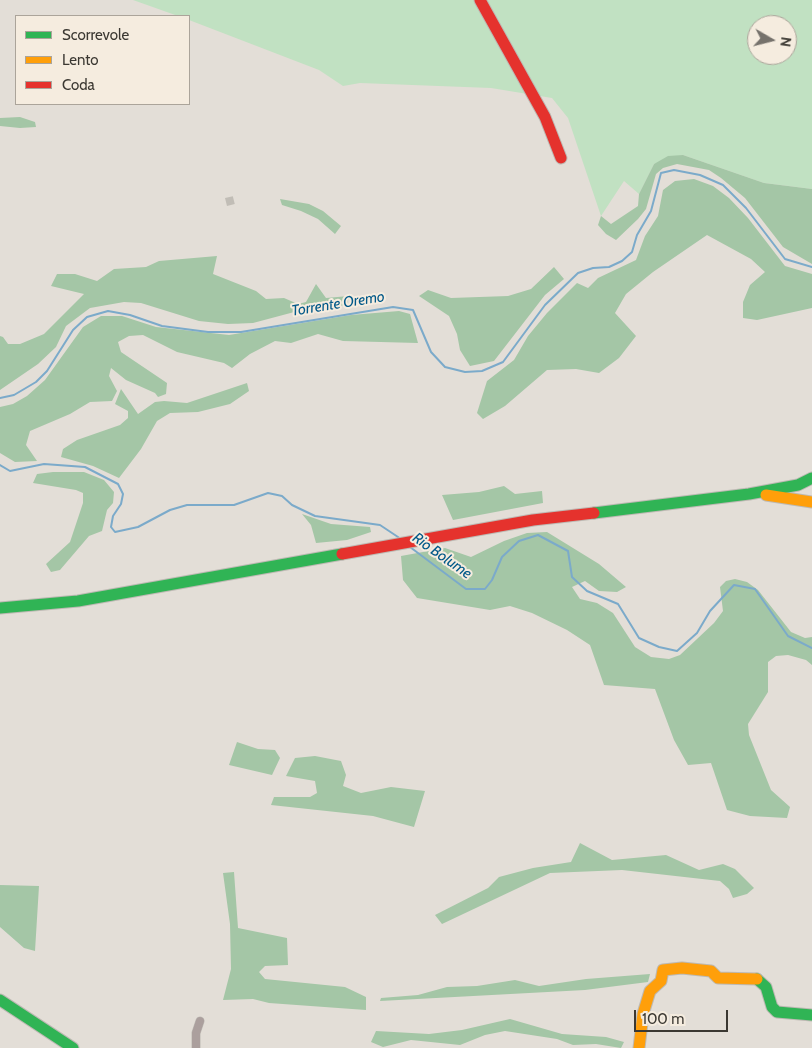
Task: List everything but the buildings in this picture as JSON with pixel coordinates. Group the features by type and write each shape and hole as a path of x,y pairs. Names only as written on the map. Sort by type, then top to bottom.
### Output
{"main road":[{"path":"480,0 545,117 561,158"},
{"path":"0,608 78,601 562,516 749,494 798,485 812,478"},
{"path":"749,494 797,498 812,502"},
{"path":"638,1048 643,1014 650,991 661,981 663,970 692,969 711,971 718,978 757,979 766,987 772,1008 777,1012 812,1016"},
{"path":"0,1000 73,1048"}],"street":[{"path":"196,1048 196,1033 200,1021"}],"green space":[{"path":"133,0 812,0 812,189 764,183 683,155 654,164 639,194 624,181 601,216 568,118 552,98 491,88 360,83 343,86 319,70 190,20 190,15 175,15"},
{"path":"20,117 35,122 36,127 0,126 0,118"},
{"path":"683,155 764,183 812,189 812,264 783,247 745,198 721,178 709,170 677,164 663,168 656,174 646,209 638,219 616,240 606,234 598,225 601,216 611,224 638,206 639,194 654,164 668,156"},
{"path":"694,179 713,186 729,198 748,218 785,266 812,274 812,308 757,320 743,318 743,302 750,285 765,272 751,259 707,235 653,272 626,294 615,313 636,336 619,358 599,373 576,369 547,370 505,406 483,419 477,413 487,381 514,360 528,336 547,313 577,283 588,288 598,278 636,260 645,236 658,216 663,190 675,181"},
{"path":"280,199 309,204 323,211 341,226 335,234 318,219 282,205"},
{"path":"217,256 213,274 256,291 266,299 284,298 298,304 306,302 316,284 326,298 349,296 347,305 298,311 253,323 228,324 199,321 141,303 124,302 90,308 66,326 56,347 38,364 0,390 0,336 8,344 20,344 44,334 84,294 51,286 57,274 75,274 97,281 114,269 146,267 159,261"},
{"path":"554,267 564,279 545,295 494,361 470,366 460,350 457,334 449,316 419,296 428,290 451,298 508,296 531,289"},
{"path":"399,311 410,314 418,343 343,341 318,334 291,343 275,341 250,354 232,368 224,363 177,352 143,335 129,336 118,342 121,352 167,383 166,394 158,397 155,393 126,380 111,368 109,376 117,391 112,401 90,402 70,414 30,431 26,445 37,461 15,462 0,453 0,407 13,404 27,396 45,380 83,327 101,316 122,316 156,327 229,335 351,315"},
{"path":"247,383 249,391 230,404 198,412 170,413 157,421 141,449 119,478 93,466 61,457 63,449 77,440 120,425 128,418 128,411 115,404 121,389 138,414 155,402 187,403"},
{"path":"84,472 104,480 114,492 113,503 107,510 102,531 89,536 60,570 51,572 46,564 70,542 83,503 83,493 76,490 33,483 37,474"},
{"path":"504,486 515,494 542,491 543,503 453,520 442,495 479,492"},
{"path":"302,514 331,524 370,527 371,532 347,540 316,543 311,525"},
{"path":"547,532 599,564 626,587 617,592 599,591 585,581 572,587 580,599 597,603 613,613 635,647 651,657 669,659 680,655 714,623 723,611 720,587 726,581 735,579 747,582 758,590 791,632 805,638 812,637 812,665 806,660 788,655 776,656 768,662 768,692 748,724 749,735 771,790 790,807 787,818 750,816 727,810 711,763 688,765 674,740 655,689 604,685 590,645 567,630 532,613 510,606 490,610 417,598 403,580 401,556 445,548 471,557 504,541 527,533"},
{"path":"237,742 258,749 275,750 280,758 272,775 229,765"},
{"path":"315,756 341,761 346,775 343,786 361,793 391,787 425,791 414,827 373,816 271,805 274,797 310,797 317,793 315,781 286,776 295,758"},
{"path":"580,843 612,860 666,855 699,870 723,864 735,869 754,888 747,894 733,898 729,889 720,881 622,870 550,873 442,924 435,915 488,888 499,877 533,868 571,862"},
{"path":"234,872 238,928 287,938 288,965 265,966 259,972 265,979 345,987 366,997 366,1010 269,1003 253,999 223,1000 231,969 230,924 223,873"},
{"path":"0,885 39,886 35,951 24,948 0,927"},
{"path":"650,974 648,982 585,990 380,1001 381,998 418,995 447,987 477,986 515,980 539,986 586,979"},
{"path":"510,1019 562,1034 606,1037 624,1042 621,1048 596,1044 573,1045 557,1039 505,1031 485,1035 460,1045 411,1040 383,1047 371,1042 376,1031 429,1034 462,1030"}],"waterway":[{"name":"Torrente Oremo","path":"0,398 14,395 36,382 47,371 73,330 87,317 108,311 130,315 162,326 208,332 241,332 393,307 413,310 431,352 445,367 465,372 482,371 503,362 545,305 578,273 593,268 609,267 622,261 632,252 637,235 651,211 661,173 674,170 700,175 723,185 746,208 785,259 812,267"},
{"name":"Rio Bolume","path":"0,465 10,471 44,464 85,467 118,484 123,494 121,504 113,516 111,527 115,532 138,527 170,510 187,505 234,505 268,493 282,496 292,505 315,516 380,525 401,539"},
{"name":"Rio Bolume","path":"410,547 466,589 485,589 492,580 502,557 519,541 538,535 568,551 572,577 587,591 618,604 639,638 659,647 677,651 697,633 710,611 734,585 755,589 788,636 812,648"}],"tunnel":[{"path":"226,202 234,200"}],"traffic: fast":[{"path":"594,513 749,494 798,485 812,478"},
{"path":"0,608 78,601 342,554"},
{"path":"757,979 766,987 772,1007 777,1012 812,1015"},
{"path":"0,1000 73,1048"}],"traffic: slow":[{"path":"766,495 812,502"},
{"path":"639,1048 643,1014 650,991 661,981 663,970 682,968 711,971 718,978 757,979"}],"traffic: jam":[{"path":"480,0 545,117 561,158"},
{"path":"342,554 533,520 594,513"}]}
